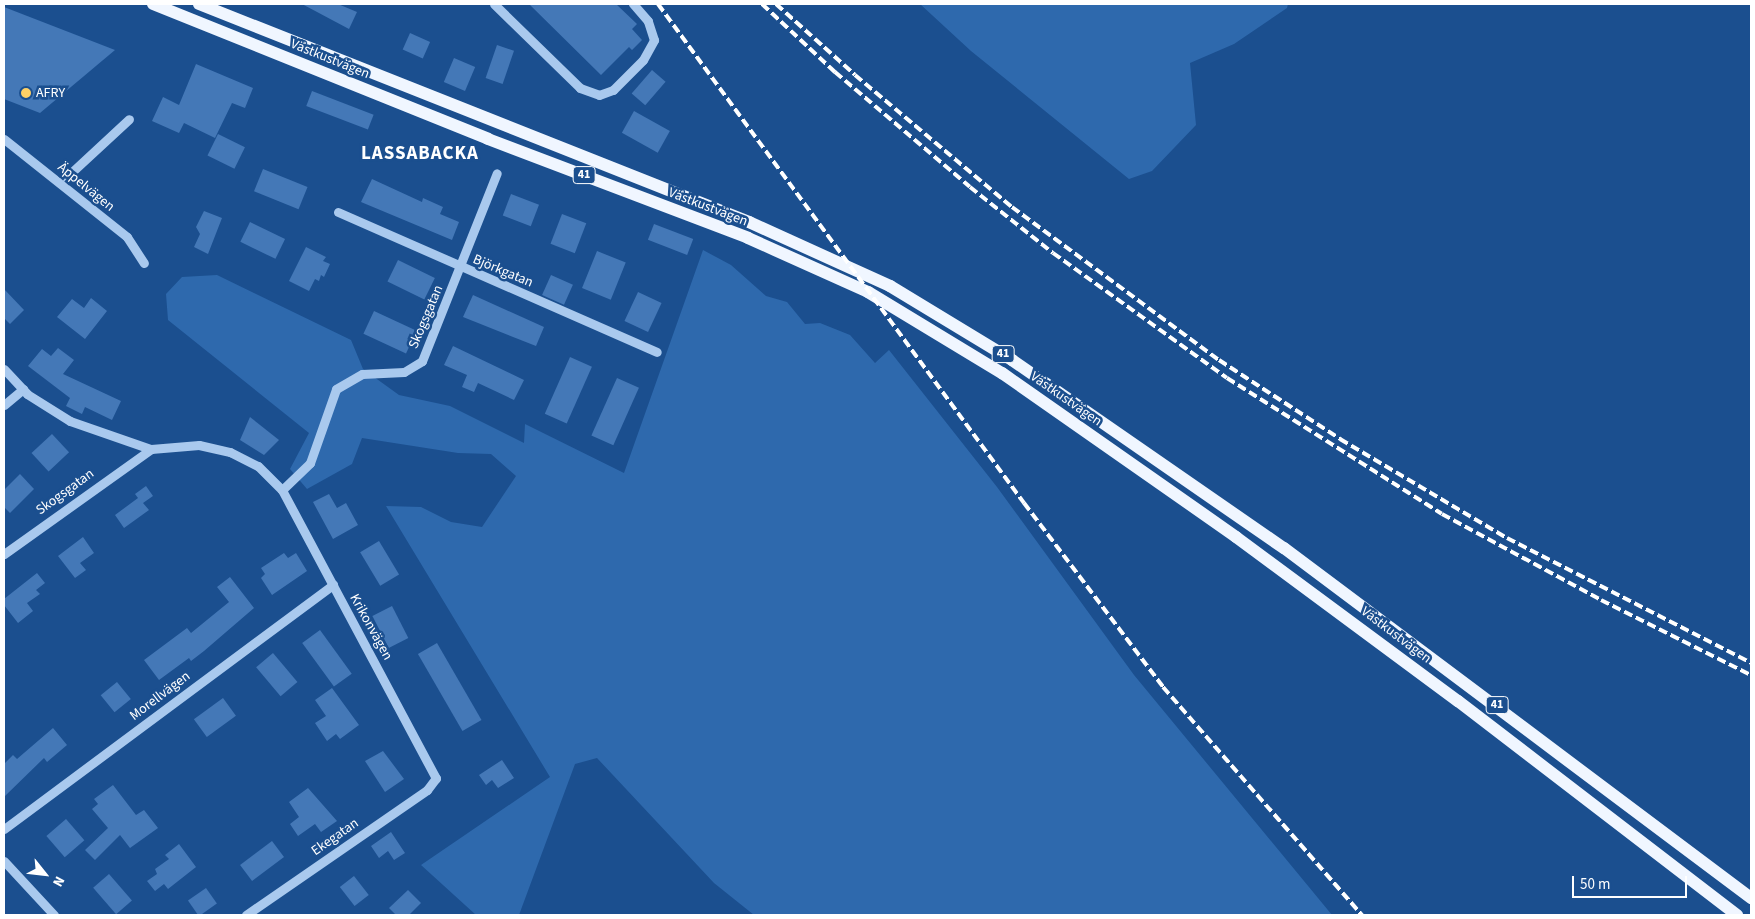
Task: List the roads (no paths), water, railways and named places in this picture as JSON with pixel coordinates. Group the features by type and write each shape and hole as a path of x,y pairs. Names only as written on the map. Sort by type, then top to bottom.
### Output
{"main road":[{"name":"Västkustvägen","path":"153,4 488,139 748,238 868,292 1002,373 1220,526 1451,695 1736,915"},
{"name":"Västkustvägen","path":"199,4 758,225 890,286 1012,360 1284,548 1751,898"}],"street":[{"path":"497,5 580,88 599,95 613,90 643,60 654,40 648,21 633,4"},
{"path":"60,183 129,119"},
{"name":"Äppelvägen","path":"4,140 126,237 144,262"},
{"name":"Skogsgatan","path":"282,490 310,463 336,389 362,374 404,372 422,361 461,268 497,172"},
{"name":"Björkgatan","path":"338,212 461,268 657,352"},
{"path":"4,369 23,389 70,421 151,449 199,445 230,452 258,466 282,490"},
{"path":"4,405 23,389"},
{"name":"Skogsgatan","path":"4,554 151,449"},
{"name":"Krikonvägen","path":"282,490 436,778"},
{"name":"Morellvägen","path":"4,829 333,585"},
{"name":"Ekegatan","path":"246,915 427,790 436,778"},
{"path":"4,861 54,915"}],"railway":[{"path":"658,4 1024,503 1163,687 1362,915"},
{"path":"762,4 835,72 970,187 1053,253 1227,378 1442,514 1601,600 1751,675"},
{"path":"776,4 855,75 1012,207 1219,360 1340,439 1507,538 1751,663"}],"place":[{"name":"AFRY","path":"26,93"}],"district":[{"name":"LASSABACKA","path":"420,154"}]}
